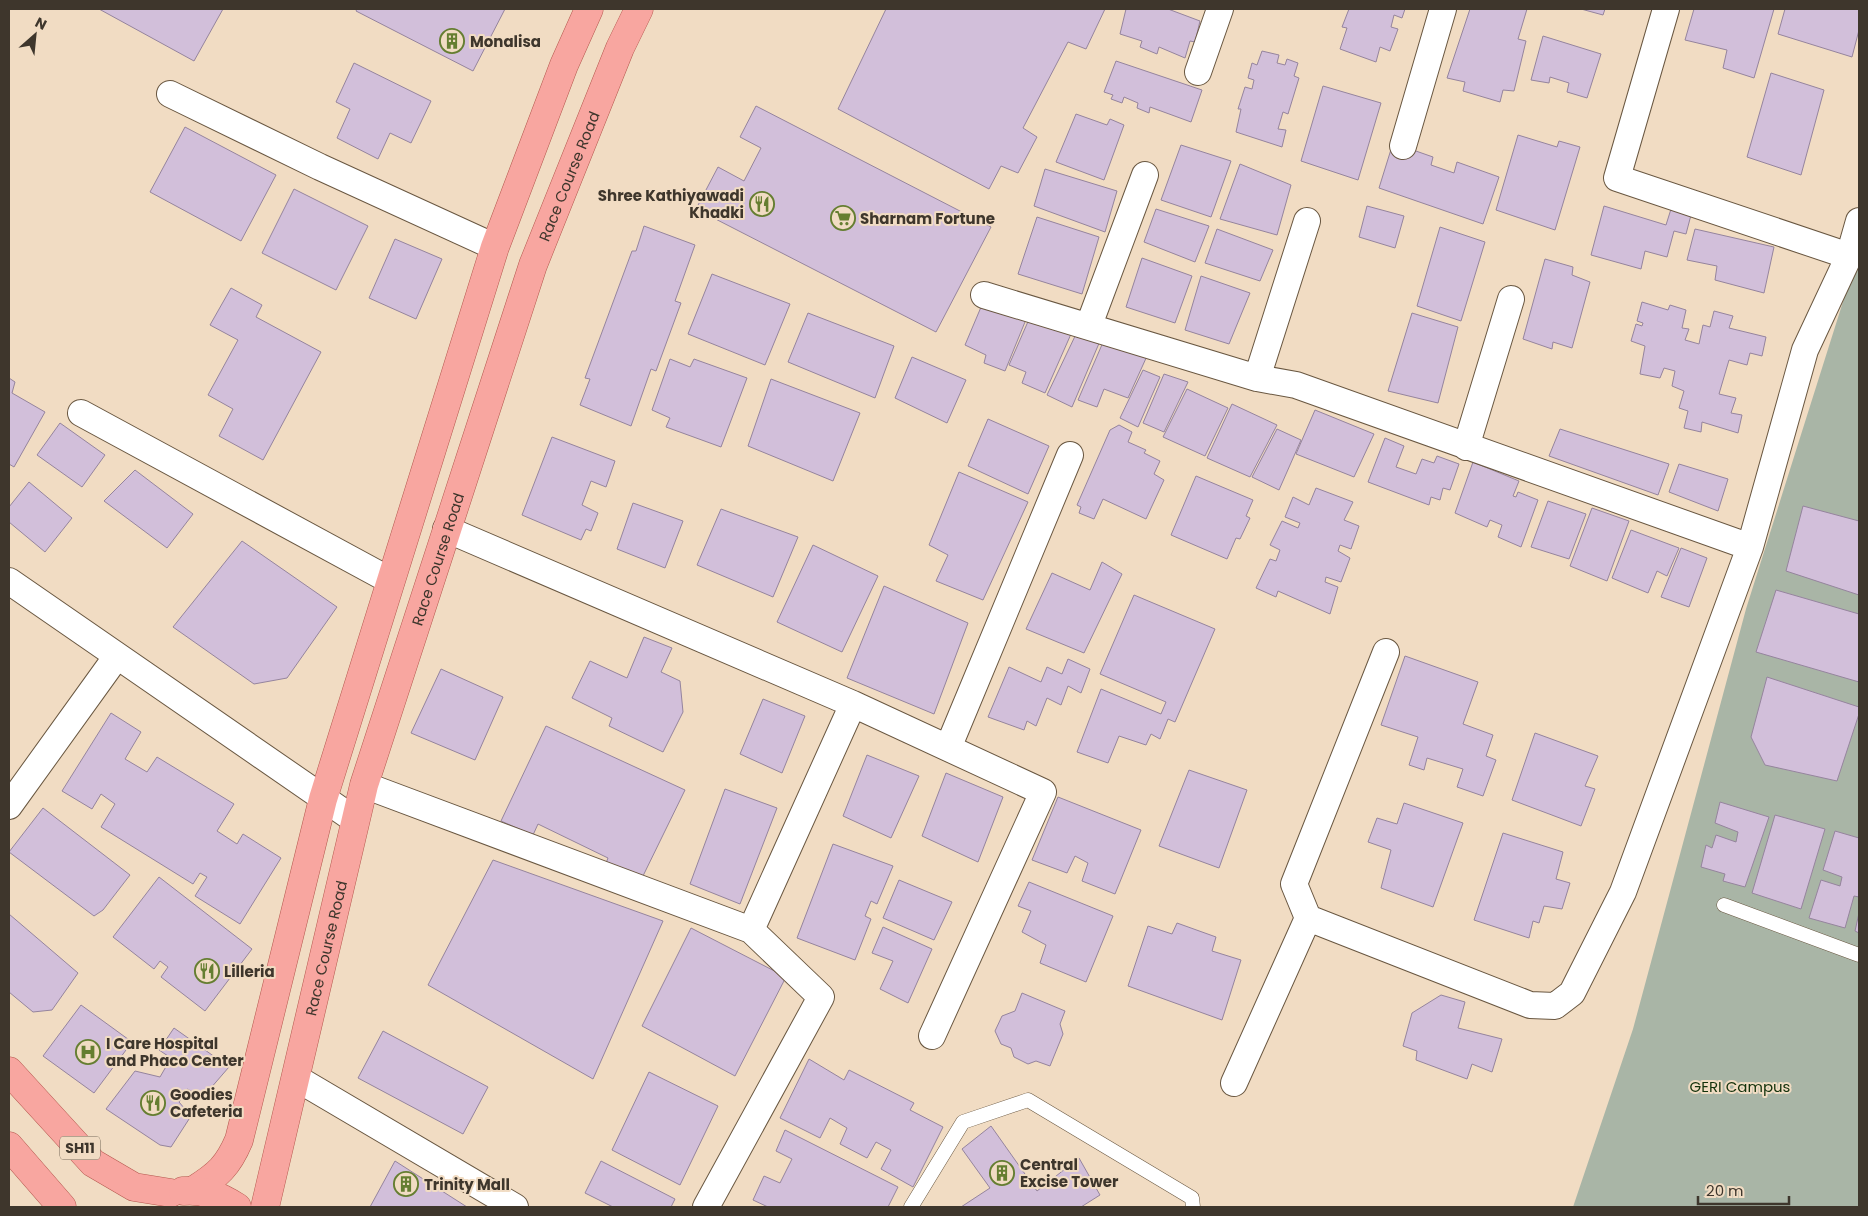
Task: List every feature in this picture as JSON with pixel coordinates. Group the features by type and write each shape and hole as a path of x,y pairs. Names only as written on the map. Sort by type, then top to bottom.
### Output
{"main road":[{"path":"146,1207 214,1177 231,1160 249,1103 323,799 495,247 571,47 589,9"},
{"name":"Race Course Road","path":"265,1207 364,785 533,265 620,48 639,9"},
{"name":"SH11","path":"9,1071 93,1163 134,1187 217,1195 237,1207"},
{"path":"9,1146 62,1207"}],"street":[{"path":"1198,72 1220,9"},
{"path":"1402,146 1444,9"},
{"path":"1666,9 1617,178 1849,256"},
{"path":"170,94 320,167 495,247"},
{"path":"1089,325 1145,175"},
{"path":"1257,378 1306,221"},
{"path":"1386,652 1294,884 1308,918 1530,1006 1555,1006 1572,993 1623,892 1750,547 1805,350 1849,256 1859,221"},
{"path":"984,295 1089,325 1257,378 1296,385 1750,547"},
{"path":"1466,447 1511,299"},
{"path":"81,413 391,582"},
{"path":"948,748 1070,456"},
{"path":"446,529 853,704 1043,792 932,1036"},
{"path":"9,581 355,820"},
{"path":"9,806 117,656"},
{"path":"751,930 853,704"},
{"path":"364,785 751,930 820,997 706,1207"},
{"path":"1234,1083 1308,918"},
{"path":"296,1078 514,1207"}],"lane":[{"path":"1724,905 1859,956"},
{"path":"911,1207 963,1122 1028,1100 1191,1204"}],"green space":[{"name":"GERI Campus","path":"1859,251 1859,1207 1573,1207 1633,1029 1746,609"}],"building":[{"path":"99,9 223,9 194,61"},
{"name":"Monalisa","path":"357,9 505,9 473,71 356,11"},
{"path":"886,9 1105,9 1086,49 1068,42 1023,128 1037,137 1018,173 1001,166 989,189 838,109"},
{"path":"1126,9 1168,9 1200,21 1195,42 1190,41 1185,58 1159,47 1157,54 1140,47 1142,41 1120,34"},
{"path":"1349,9 1405,9 1402,18 1394,15 1391,27 1398,29 1390,51 1380,47 1376,62 1340,49 1347,28 1342,27"},
{"path":"1470,9 1527,9 1518,39 1526,41 1514,91 1503,90 1500,102 1463,91 1465,82 1447,78"},
{"path":"1581,9 1605,9 1603,15"},
{"path":"1694,9 1774,9 1754,78 1723,68 1727,50 1685,40"},
{"path":"1785,9 1859,9 1859,30 1852,57 1778,34"},
{"path":"1543,36 1601,54 1587,98 1567,92 1569,83 1550,77 1549,83 1531,80"},
{"path":"1262,51 1279,55 1277,63 1285,65 1287,59 1298,63 1294,76 1299,78 1288,114 1283,112 1278,129 1286,130 1282,147 1236,132 1241,109 1238,109 1245,87 1252,89 1254,80 1248,78 1252,63 1257,65"},
{"path":"1116,61 1202,90 1191,122 1150,107 1149,113 1137,108 1138,103 1124,97 1122,103 1111,99 1113,95 1104,92"},
{"path":"354,63 431,101 411,143 390,133 378,159 337,138 350,109 336,102"},
{"path":"1771,73 1824,90 1801,175 1747,157"},
{"path":"1323,86 1381,103 1358,180 1301,161"},
{"name":"Sharnam Fortune","path":"756,106 991,227 936,332 696,209 718,167 744,181 761,148 740,137"},
{"path":"1076,114 1107,125 1110,119 1124,125 1104,180 1056,162"},
{"path":"185,127 276,175 241,241 150,192"},
{"path":"1518,135 1557,147 1559,141 1580,147 1555,230 1496,210"},
{"path":"1393,143 1433,157 1431,165 1454,173 1457,162 1499,177 1483,224 1379,188"},
{"path":"1181,145 1231,161 1211,217 1161,200"},
{"path":"1240,164 1291,185 1277,235 1220,219"},
{"path":"1045,169 1117,191 1105,232 1034,206"},
{"path":"294,189 368,226 336,290 262,253"},
{"path":"1367,206 1404,216 1395,248 1359,237"},
{"path":"1604,206 1666,225 1671,209 1691,215 1686,234 1674,231 1667,257 1645,251 1641,269 1591,255"},
{"path":"1156,209 1209,226 1195,262 1144,242"},
{"path":"1037,217 1099,237 1082,294 1018,274"},
{"path":"644,226 695,245 675,301 681,303 656,371 651,369 631,426 580,405 590,379 585,378 632,251 636,251"},
{"path":"1440,227 1485,242 1461,321 1417,306"},
{"path":"1217,229 1273,250 1260,281 1205,263"},
{"path":"1695,229 1774,247 1764,293 1715,280 1717,266 1687,260"},
{"path":"395,239 442,259 416,319 369,298"},
{"path":"1142,258 1192,276 1175,323 1126,307"},
{"path":"1545,259 1573,267 1572,275 1590,282 1572,348 1553,342 1552,349 1523,339"},
{"path":"712,274 790,304 765,365 688,334"},
{"path":"1201,276 1250,293 1229,344 1185,330"},
{"path":"231,288 262,305 256,317 321,352 263,460 219,436 233,409 208,395 238,340 210,325"},
{"path":"984,300 1027,317 1005,371 984,363 986,355 965,345"},
{"path":"1642,302 1668,310 1670,305 1686,310 1682,328 1689,329 1685,340 1699,344 1703,325 1710,327 1714,311 1733,316 1729,328 1766,337 1762,356 1750,353 1747,365 1729,360 1719,394 1736,398 1731,413 1742,415 1738,433 1702,422 1701,432 1684,428 1688,411 1679,408 1684,391 1672,386 1675,371 1664,368 1660,378 1640,374 1645,346 1631,341 1636,324 1642,326 1643,323 1637,321"},
{"path":"808,313 894,346 875,398 788,362"},
{"path":"1412,313 1458,327 1438,403 1388,391"},
{"path":"1030,317 1071,334 1045,393 1022,383 1026,372 1009,365"},
{"path":"1077,332 1100,341 1072,407 1047,395"},
{"path":"1104,340 1147,356 1128,398 1104,389 1097,407 1078,400"},
{"path":"912,357 966,380 947,423 895,398"},
{"path":"670,359 690,367 694,359 747,378 721,447 666,427 670,418 652,410"},
{"path":"1143,370 1160,377 1138,427 1120,418"},
{"path":"1164,374 1188,382 1164,432 1143,423"},
{"path":"9,378 15,382 12,393 45,412 14,467 9,464"},
{"path":"771,379 860,413 833,481 748,446"},
{"path":"1187,389 1228,408 1205,456 1163,437"},
{"path":"1232,404 1277,425 1250,477 1207,458"},
{"path":"1315,410 1374,434 1354,477 1296,454"},
{"path":"988,419 1049,446 1028,494 968,466"},
{"path":"60,423 105,455 82,487 37,455"},
{"path":"1119,425 1132,432 1128,442 1146,450 1144,453 1160,461 1154,474 1164,480 1146,519 1103,499 1094,519 1079,513 1081,507 1077,505 1110,430"},
{"path":"1277,429 1301,440 1279,490 1252,477"},
{"path":"1560,429 1669,464 1658,495 1549,456"},
{"path":"552,437 615,461 606,487 591,481 582,505 598,513 591,531 586,529 581,540 522,515"},
{"path":"1385,438 1404,446 1396,467 1416,474 1422,459 1434,463 1437,456 1459,464 1450,490 1443,488 1440,500 1431,497 1429,505 1368,482"},
{"path":"1473,462 1519,481 1513,496 1516,497 1518,492 1538,500 1521,547 1498,537 1502,525 1490,520 1487,527 1455,513"},
{"path":"1679,464 1728,479 1718,511 1669,492"},
{"path":"135,470 193,514 167,548 104,501"},
{"path":"959,472 1028,502 983,600 936,581 948,555 929,545"},
{"path":"1196,476 1253,500 1246,516 1250,518 1240,539 1236,538 1227,559 1171,535"},
{"path":"29,482 72,518 45,552 9,522 9,507"},
{"path":"1316,488 1353,502 1344,520 1359,526 1351,549 1340,545 1338,551 1350,558 1341,582 1326,577 1325,582 1338,587 1330,614 1278,591 1276,597 1256,588 1270,559 1276,561 1280,550 1270,545 1282,521 1298,528 1300,523 1285,517 1293,497 1309,505"},
{"path":"1548,501 1586,514 1569,559 1531,547"},
{"path":"633,503 683,521 665,568 617,549"},
{"path":"1803,506 1859,521 1859,595 1786,571"},
{"path":"1592,508 1629,521 1607,581 1570,566"},
{"path":"721,509 798,537 773,597 697,565"},
{"path":"1631,530 1679,548 1667,576 1657,571 1648,593 1612,578"},
{"path":"242,541 337,607 287,678 254,684 173,627"},
{"path":"813,545 878,576 842,652 777,622"},
{"path":"1681,548 1707,558 1689,607 1661,597"},
{"path":"1102,562 1122,574 1084,653 1026,629 1052,573 1090,590"},
{"path":"884,586 968,623 934,714 847,678"},
{"path":"1776,590 1859,614 1859,682 1756,652"},
{"path":"1134,595 1215,629 1175,722 1168,719 1160,739 1151,734 1146,745 1119,736 1108,763 1077,752 1101,689 1161,714 1166,702 1100,674"},
{"path":"644,637 672,648 661,672 680,681 683,712 663,752 609,726 612,718 572,698 590,661 627,678"},
{"path":"1405,656 1478,682 1463,724 1493,735 1486,756 1496,760 1483,796 1457,787 1463,769 1427,758 1424,770 1409,765 1418,737 1381,725"},
{"path":"1068,659 1090,669 1081,693 1068,686 1061,705 1047,698 1036,726 1027,721 1024,730 988,717 1009,667 1041,682 1047,667 1062,674"},
{"path":"441,669 503,697 475,760 411,733"},
{"path":"1767,677 1859,707 1859,714 1837,781 1765,765 1751,737"},
{"path":"763,699 805,716 782,773 740,754"},
{"path":"111,713 141,732 125,759 147,772 157,757 234,804 217,831 237,844 243,834 281,858 240,924 195,896 207,877 200,873 193,884 101,827 115,804 101,794 92,809 62,791"},
{"path":"546,726 685,790 641,880 606,863 608,858 538,824 533,835 501,821"},
{"path":"1535,733 1598,756 1585,786 1595,789 1581,826 1512,800"},
{"path":"867,755 919,776 891,838 843,816"},
{"path":"1189,770 1247,790 1219,868 1159,846"},
{"path":"946,773 1003,797 978,862 922,836"},
{"path":"725,789 777,808 740,904 690,884"},
{"path":"1058,797 1141,830 1115,894 1082,881 1088,863 1075,856 1067,873 1032,860"},
{"path":"1720,802 1769,817 1745,887 1723,881 1725,874 1701,867 1706,845 1712,848 1716,835 1736,842 1738,832 1715,823"},
{"path":"1404,803 1463,823 1433,907 1381,888 1391,850 1368,842 1377,818 1397,824"},
{"path":"43,808 130,875 103,910 94,916 9,852"},
{"path":"1775,815 1825,829 1801,909 1752,893"},
{"path":"1835,831 1859,838 1859,897 1854,896 1845,928 1809,918 1821,880 1840,886 1842,877 1823,870"},
{"path":"1503,833 1563,852 1556,879 1570,883 1562,909 1544,906 1539,923 1533,921 1529,938 1474,920"},
{"path":"833,844 893,866 877,904 871,901 865,916 871,919 855,960 797,938"},
{"path":"493,860 663,921 593,1079 428,985"},
{"path":"159,877 252,949 205,1011 161,977 168,967 160,961 154,969 113,937"},
{"path":"899,880 952,902 934,940 883,918"},
{"path":"1029,882 1113,916 1086,982 1040,963 1046,945 1022,932 1031,911 1018,906"},
{"path":"1859,913 1859,933 1855,931"},
{"path":"9,914 78,973 52,1010 33,1012 9,992"},
{"path":"1177,923 1216,937 1212,951 1241,960 1222,1020 1128,986 1148,926 1172,934"},
{"path":"883,927 932,949 908,1003 880,989 893,961 872,953"},
{"path":"691,928 786,977 735,1076 642,1026"},
{"path":"1022,993 1065,1011 1060,1024 1063,1034 1050,1066 1036,1061 1028,1064 1014,1057 1011,1048 1001,1044 995,1031 1002,1016 1015,1011"},
{"path":"1441,995 1465,1002 1458,1028 1502,1039 1492,1072 1472,1064 1467,1079 1416,1060 1417,1051 1403,1046 1412,1013"},
{"path":"81,1005 132,1042 94,1093 43,1056"},
{"path":"174,1028 229,1067 203,1097 187,1089 179,1102 191,1116 171,1147 160,1145 106,1109 135,1071 160,1077 171,1058 159,1050"},
{"path":"383,1031 488,1087 463,1134 358,1078"},
{"path":"809,1059 844,1080 849,1070 914,1103 910,1110 943,1127 913,1187 881,1169 891,1150 876,1142 867,1158 840,1144 847,1128 830,1118 820,1138 780,1118"},
{"path":"649,1072 718,1106 680,1185 612,1150"},
{"name":"Central Excise Tower","path":"991,1126 1037,1191 1079,1158 1100,1195 1081,1207 961,1207 990,1188 962,1149"},
{"path":"785,1130 898,1187 888,1207 768,1207 753,1200 764,1176 780,1183 792,1159 776,1151"},
{"name":"Trinity Mall","path":"395,1161 467,1207 370,1207"},
{"path":"601,1161 675,1199 671,1207 613,1207 585,1193"}],"place":[{"name":"Monalisa","path":"452,41"},
{"name":"Shree Kathiyawadi Khadki","path":"762,204"},
{"name":"Sharnam Fortune","path":"843,218"},
{"name":"Lilleria","path":"207,971"},
{"name":"I Care Hospital and Phaco Center","path":"88,1052"},
{"name":"Goodies Cafeteria","path":"153,1103"},
{"name":"Central Excise Tower","path":"1002,1173"},
{"name":"Trinity Mall","path":"406,1184"}]}
